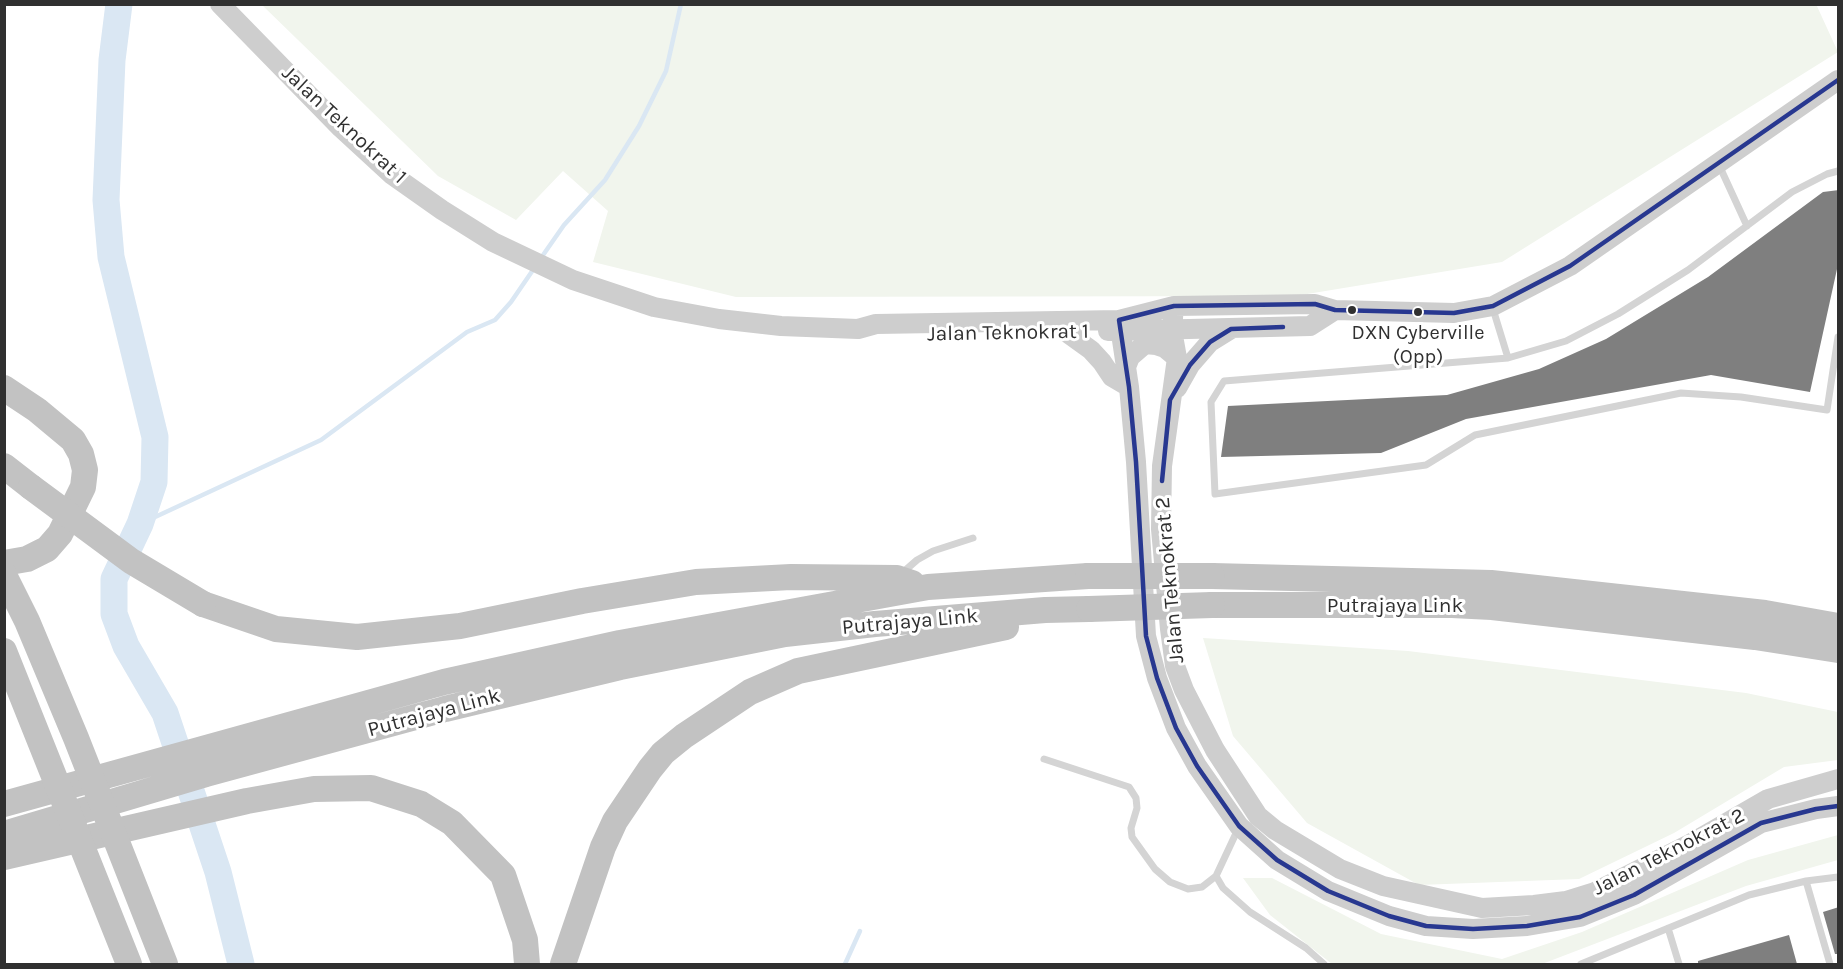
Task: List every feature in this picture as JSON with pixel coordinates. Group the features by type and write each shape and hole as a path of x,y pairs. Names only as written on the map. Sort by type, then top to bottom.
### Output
{"highway":[{"path":"4,388 37,410 73,440 81,454 85,470 82,487 60,534 47,549 27,559 4,563"},
{"path":"4,466 131,561 203,604 276,629 357,637 460,626 582,601 696,582 791,578 897,578 928,587"},
{"path":"4,575 27,621 67,717 165,964"},
{"name":"Putrajaya Link","path":"4,804 444,682 620,643 928,587 1088,576 1212,576 1491,583 1764,613 1839,626"},
{"name":"Putrajaya Link","path":"4,834 206,774 445,709 620,667 785,634 875,624 1045,610 1212,605 1452,605 1492,607 1755,637 1839,650"},
{"path":"563,964 600,856 615,821 663,753 698,725 750,692 798,671 1021,624 1045,610"},
{"path":"4,651 129,964"},
{"path":"4,857 247,801 314,789 371,788 421,804 452,823 503,875 525,940 527,964"}],"main road":[{"name":"Jalan Teknokrat 1","path":"220,4 341,128 392,174 442,210 493,242 573,280 654,307 719,319 781,326 858,329 876,324 1119,326 1172,330 1310,326 1335,310"},
{"name":"Jalan Teknokrat 1","path":"858,329 874,336 1066,332 1119,326 1174,306 1315,304 1335,310 1454,313 1493,306 1570,266 1640,220 1839,80"},
{"name":"Jalan Teknokrat 2","path":"1174,306 1172,330 1177,358 1162,466 1161,530 1175,666 1184,690 1215,750 1258,816 1275,830 1340,869 1383,886 1482,908 1566,901 1596,892 1690,844 1768,799 1839,779"},
{"name":"Jalan Teknokrat 2","path":"1119,326 1129,387 1136,462 1146,636 1157,678 1176,728 1197,766 1239,826 1277,860 1328,891 1389,916 1426,926 1473,929 1527,926 1580,917 1634,895 1761,823 1816,809 1839,806"},
{"path":"1170,400 1195,359 1210,342 1231,329"},
{"path":"1066,332 1091,350 1112,377 1129,387"},
{"path":"1126,367 1130,357 1145,344 1165,348 1177,358"}],"lane":[{"path":"1718,164 1747,226"},
{"path":"1839,171 1827,174 1792,192 1688,270 1618,314 1566,341 1508,358 1224,381 1211,402 1215,494 1426,465 1475,435 1681,393 1741,397 1827,410 1839,337"},
{"path":"1493,306 1508,358"},
{"path":"897,578 917,560 973,538"},
{"path":"1044,759 1130,787 1136,798 1137,808 1131,828 1132,837 1155,869 1170,882 1188,889 1202,887 1216,876 1239,826"},
{"path":"1216,876 1223,888 1250,912 1305,948 1324,964"},
{"path":"1581,964 1749,895 1806,881 1839,877"},
{"path":"1806,881 1830,964"},
{"path":"1668,928 1679,964"}],"shaded area":[{"path":"1816,4 1838,52 1502,262 1295,296 736,297 593,262 608,211 563,171 516,220 438,176 262,5"},
{"path":"1203,638 1408,651 1746,693 1838,712 1838,760 1784,767 1674,833 1579,879 1419,885 1307,823 1233,736"},
{"path":"1838,835 1838,860 1746,886 1542,964 1332,964 1270,915 1243,878 1272,878 1381,934 1502,959 1582,932 1748,860"}],"building":[{"path":"1839,190 1839,260 1810,392 1711,375 1466,419 1381,453 1221,457 1228,406 1447,395 1539,369 1606,339 1708,277 1823,192"},
{"path":"1839,907 1839,954 1835,954 1823,912"},
{"path":"1789,935 1797,964 1698,964 1698,961"}],"waterway":[{"path":"119,4 112,60 106,200 111,257 155,437 154,482 140,524 114,579 114,614 126,646 165,713 218,872 241,964"},
{"path":"541,258 564,225 605,180 639,126 666,71 681,4"},
{"path":"140,524 321,440 467,332 495,320 511,302 535,267"},
{"path":"845,964 860,931"}],"transit line":[{"path":"1838,80 1570,266 1493,306 1454,313 1335,310 1315,304 1174,306 1119,320 1129,387 1136,462 1146,636 1157,678 1176,728 1197,766 1239,826 1277,860 1328,891 1389,916 1426,926 1473,929 1527,926 1580,917 1634,895 1761,823 1816,809 1838,806"},
{"path":"1162,481 1170,400 1190,365 1210,342 1231,329 1283,327"}],"place":[{"name":"DXN Cyberville (Opp)","path":"1418,312"}]}
